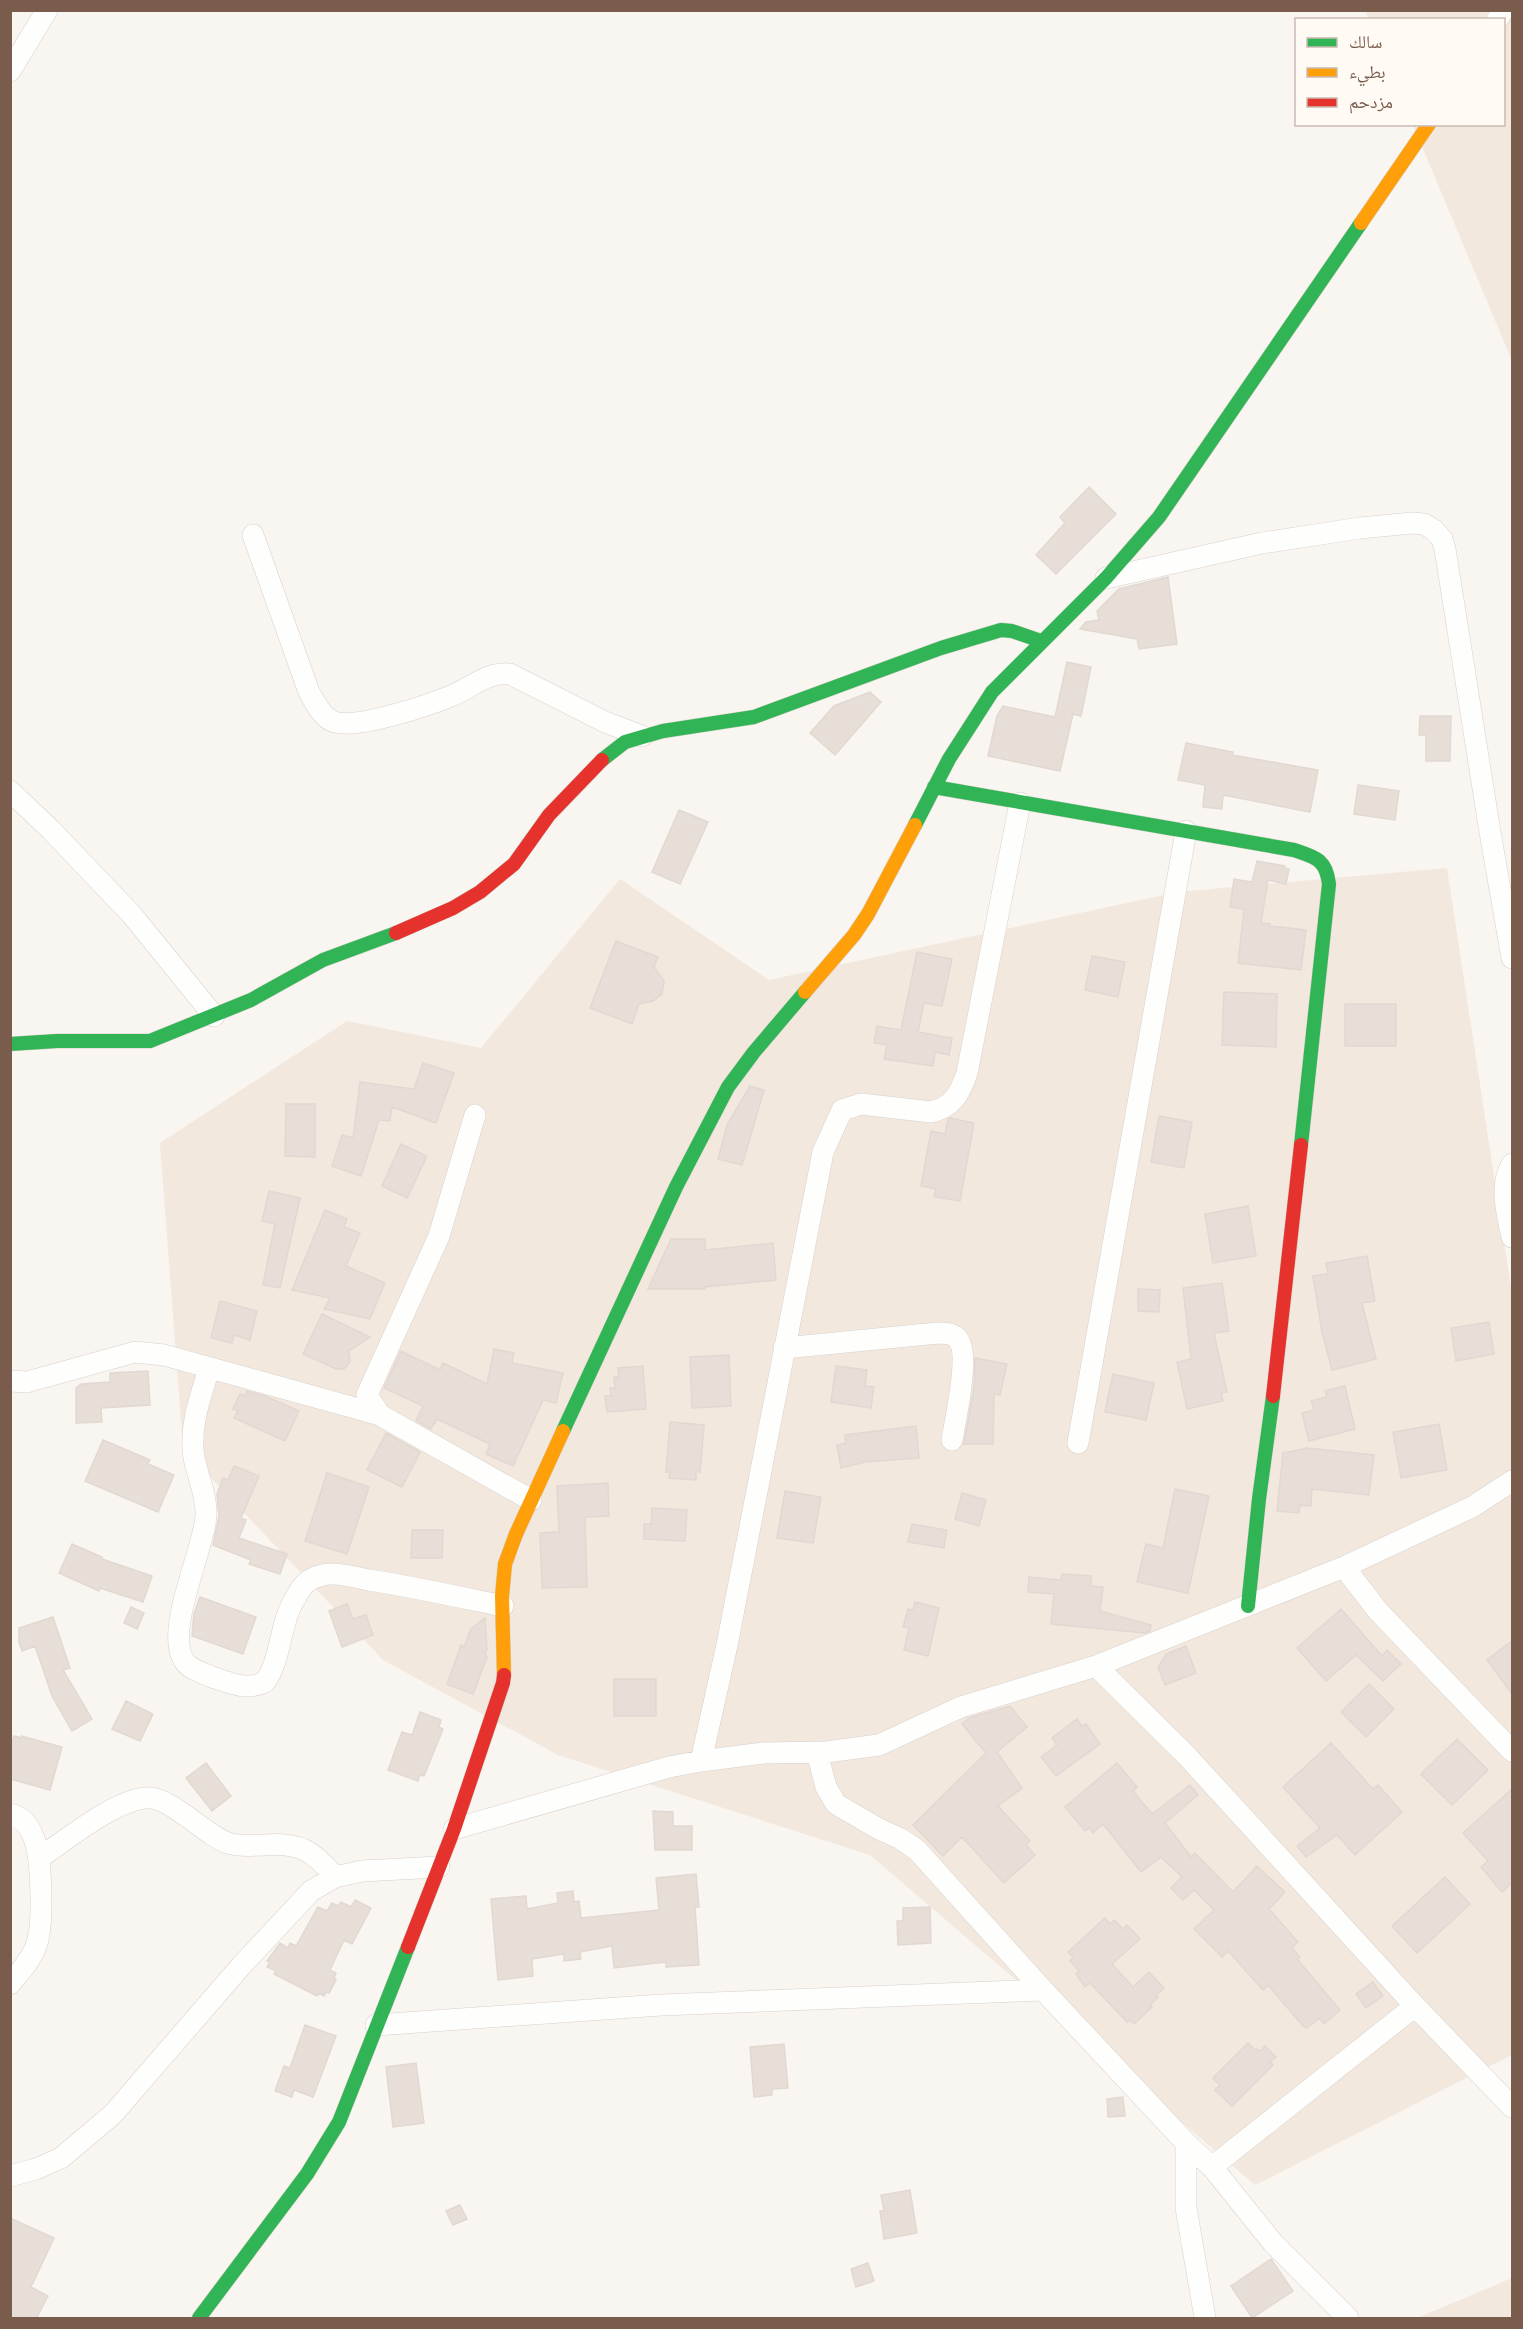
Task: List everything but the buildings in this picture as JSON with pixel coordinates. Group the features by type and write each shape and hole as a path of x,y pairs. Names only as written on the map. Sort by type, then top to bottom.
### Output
{"street":[{"path":"10,71 46,10"},
{"path":"199,2319 307,2174 329,2140 350,2096 454,1829 503,1683 506,1660 502,1585 505,1563 531,1500 676,1187 728,1087 754,1052 854,935 868,914 955,749 992,692 1106,578 1160,517 1429,126"},
{"path":"1106,578 1262,543 1359,528 1412,523 1424,524 1434,530 1442,539 1445,549 1512,958"},
{"path":"253,535 309,692 320,710 332,721 349,723 392,716 452,696 501,673 510,674 605,722 642,736"},
{"path":"10,1044 57,1041 150,1041 250,1000 323,960 409,928 453,908 480,892 514,864 549,815 605,756 625,742 663,731 754,717 941,648 1001,630 1019,633 1041,641"},
{"path":"934,787 1294,850 1324,862 1329,870 1278,1360 1259,1499 1248,1606"},
{"path":"10,791 51,830 132,915 214,1016"},
{"path":"701,1761 727,1645 823,1152 842,1110 861,1104 931,1112 940,1110 952,1102 960,1092 967,1073 1020,803"},
{"path":"1078,1443 1186,831"},
{"path":"380,1415 368,1395 439,1236 475,1115"},
{"path":"1512,1164 1507,1173 1505,1193 1512,1237"},
{"path":"784,1348 938,1333 954,1335 960,1341 963,1369 952,1440"},
{"path":"10,1381 27,1382 135,1352 164,1355 380,1415 531,1500"},
{"path":"210,1369 198,1403 193,1431 194,1454 206,1517 192,1566 177,1646 180,1655 191,1668 247,1687 265,1682 274,1664 281,1631 293,1600 303,1586 320,1575 347,1576 402,1585 503,1606"},
{"path":"454,1829 669,1767 764,1753 855,1750 879,1745 961,1707 1096,1666 1344,1568 1472,1507 1512,1481"},
{"path":"1344,1568 1378,1611 1512,1751"},
{"path":"1096,1666 1187,1756 1415,2006 1512,2107"},
{"path":"817,1752 826,1787 837,1804 917,1850 1043,1990 1186,2143 1212,2167 1273,2243 1348,2319"},
{"path":"39,1858 96,1819 134,1800 149,1797 173,1807 203,1829 229,1843 248,1846 278,1844 304,1849 320,1858 335,1877"},
{"path":"10,1814 26,1823 33,1836 39,1858 40,1928 37,1945 10,1984"},
{"path":"10,2176 36,2169 61,2158 113,2114 291,1910 311,1891 335,1877 362,1871 439,1867"},
{"path":"376,2025 661,2005 1043,1990"},
{"path":"1212,2167 1415,2006"},
{"path":"1186,2143 1186,2208 1205,2319"}],"shaded area":[{"path":"1365,11 1512,11 1512,361 1413,126 1505,126 1505,18 1368,18"},
{"path":"1447,868 1512,1294 1512,2055 1255,2185 870,1855 558,1755 383,1660 183,1448 160,1143 347,1021 481,1048 620,879 769,980 1178,892"},
{"path":"1512,2278 1512,2318 1417,2318"}],"traffic: fast":[{"path":"915,825 949,759 992,692 1106,578 1159,517 1361,223"},
{"path":"602,760 625,742 663,731 754,717 941,648 1001,630 1012,631 1041,641"},
{"path":"934,787 1294,850 1318,860 1325,869 1329,884 1301,1145"},
{"path":"10,1044 57,1041 150,1041 251,1000 323,960 396,933"},
{"path":"563,1431 676,1187 728,1087 754,1052 805,992"},
{"path":"1248,1606 1273,1396"},
{"path":"199,2318 307,2174 339,2122 408,1947"}],"traffic: slow":[{"path":"1361,223 1428,126"},
{"path":"805,992 854,935 868,914 915,825"},
{"path":"504,1675 502,1596 505,1564 516,1534 563,1431"}],"traffic: jam":[{"path":"396,933 453,908 480,892 514,864 549,815 602,760"},
{"path":"1273,1396 1301,1145"},
{"path":"408,1947 454,1829 504,1675"}]}
